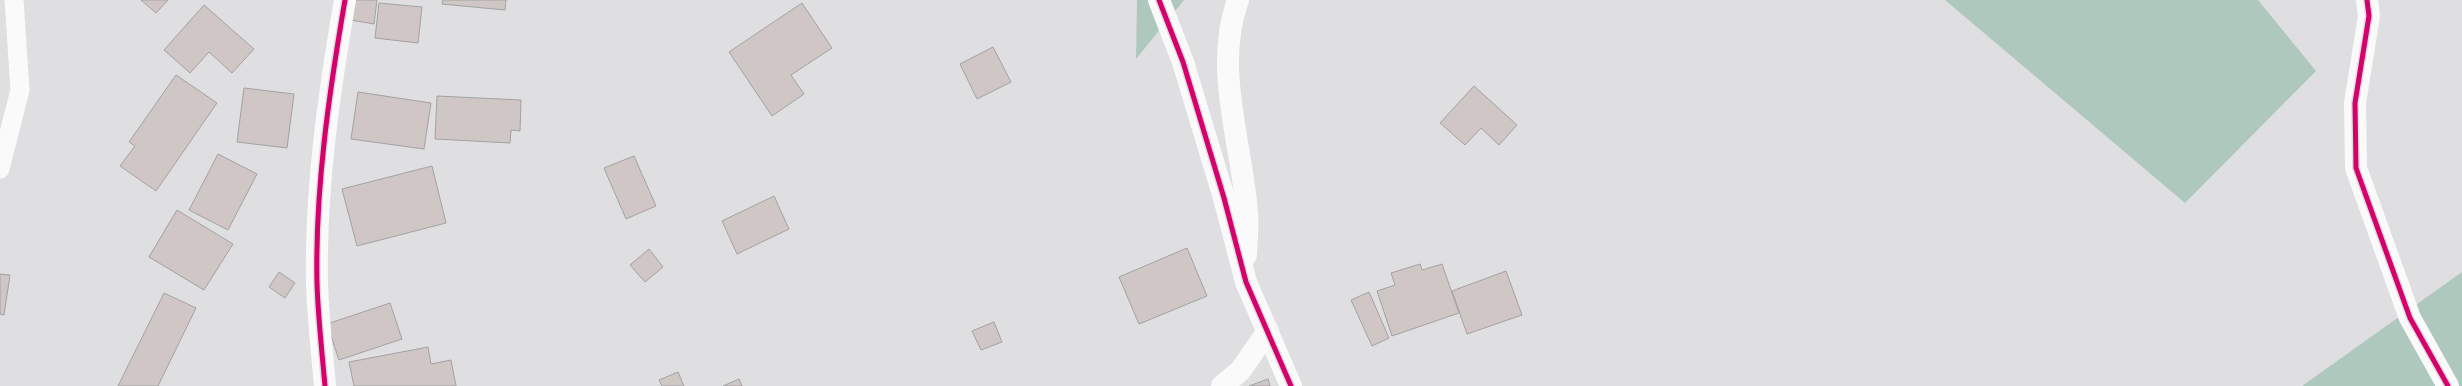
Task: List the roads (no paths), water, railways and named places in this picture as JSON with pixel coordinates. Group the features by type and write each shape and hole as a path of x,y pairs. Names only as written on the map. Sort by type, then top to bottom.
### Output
{"street":[{"path":"325,386 317,283 320,200 335,56 345,0"},
{"path":"1159,0 1183,62 1224,198 1246,282 1291,386"},
{"path":"1238,0 1231,20 1228,75 1247,214 1246,282"},
{"path":"2367,0 2369,16 2355,103 2356,168 2410,318 2448,386"},
{"path":"1222,386 1240,371 1268,331"}],"lane":[{"path":"0,169 20,90 14,0"}]}
